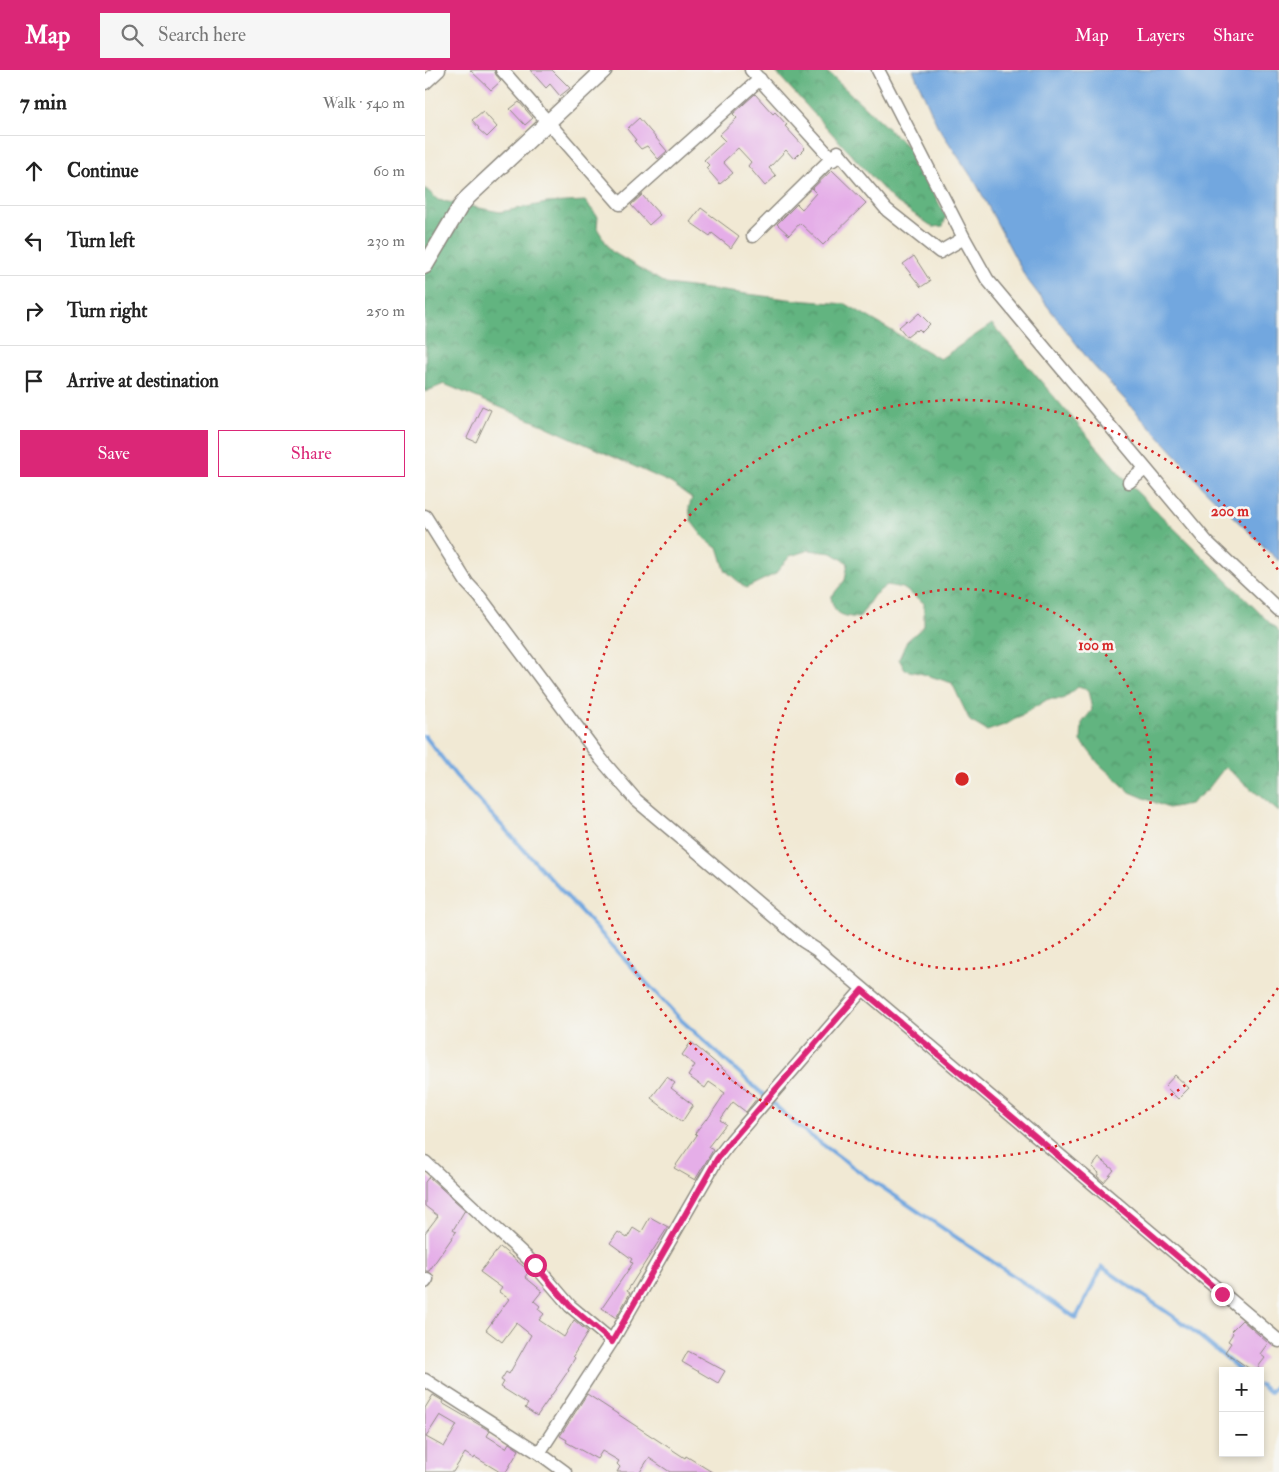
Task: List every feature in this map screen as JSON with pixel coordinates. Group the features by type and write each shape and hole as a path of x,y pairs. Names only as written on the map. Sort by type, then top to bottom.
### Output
{"street":[{"path":"425,83 439,70"},
{"path":"502,70 620,204 755,75 833,160 838,152"},
{"path":"425,266 449,224 468,197 604,70"},
{"path":"878,70 987,279 1207,542 1279,610"},
{"path":"838,152 887,210 940,252 964,238"},
{"path":"753,236 838,152"},
{"path":"1129,482 1145,469"},
{"path":"425,516 467,583 601,758 636,800 676,836 803,941 817,950 1279,1341"},
{"path":"539,1453 612,1342 717,1159 862,990"},
{"path":"425,1162 535,1265 570,1306 612,1342"},
{"path":"425,1380 539,1453 565,1472"}],"green space":[{"path":"774,70 825,70 909,148 946,217 943,226 933,227 892,199"},
{"path":"425,188 438,200 500,212 547,203 585,201 598,217 597,228 611,251 666,284 796,300 846,304 940,359 992,324 1126,481 1279,632 1279,812 1225,767 1208,789 1190,804 1168,808 1130,792 1099,764 1081,741 1082,723 1092,710 1088,690 1078,687 1063,699 1048,699 1007,724 987,731 970,721 952,683 905,670 899,659 907,641 924,626 924,603 903,588 887,585 874,595 859,618 840,614 834,608 831,597 845,580 848,563 832,553 809,550 790,556 775,574 746,588 725,570 719,550 704,538 691,521 689,507 692,498 671,483 543,425 444,384 425,392"}],"water":[{"path":"913,70 1279,70 1279,561 1203,488 1178,457 1091,363 1026,278 977,185 937,125"}],"building":[{"path":"470,70 494,70 501,81 491,90"},
{"path":"530,70 552,70 570,88 560,96 550,84 546,88"},
{"path":"755,94 773,114 775,112 805,148 794,159 786,150 769,168 776,176 765,186 748,166 751,162 738,148 723,162 733,173 720,184 706,168 709,165 704,160 725,141 719,135 737,118 733,114"},
{"path":"519,102 533,118 525,125 510,109"},
{"path":"483,111 497,127 487,137 472,120"},
{"path":"639,118 667,151 658,159 647,146 641,149 627,129"},
{"path":"832,170 866,203 823,245 800,223 789,235 777,224 797,204 802,209 816,193 812,189"},
{"path":"642,195 660,215 649,225 631,205"},
{"path":"701,208 739,236 731,248 712,233 710,236 690,222"},
{"path":"914,256 930,281 921,287 903,264"},
{"path":"919,313 930,324 922,332 919,329 916,330 907,337 899,327 907,320 909,322"},
{"path":"482,406 491,410 476,442 467,438"},
{"path":"691,1042 757,1098 746,1112 733,1102 720,1120 726,1124 708,1147 713,1150 695,1180 674,1168 697,1135 695,1133 707,1120 725,1093 709,1082 705,1088 688,1076 695,1065 682,1055"},
{"path":"1175,1075 1189,1088 1178,1099 1165,1086"},
{"path":"667,1077 675,1083 671,1088 693,1105 682,1122 651,1098"},
{"path":"1099,1158 1114,1170 1104,1182 1097,1176 1099,1173 1092,1167"},
{"path":"429,1177 465,1210 453,1230 456,1232 429,1271 425,1271 425,1233 438,1216 425,1206 425,1182"},
{"path":"650,1217 668,1227 627,1291 630,1293 616,1318 602,1308 633,1263 630,1262 632,1259 610,1243 618,1232 627,1238 633,1228 641,1233"},
{"path":"500,1247 529,1271 525,1277 542,1291 534,1301 540,1306 538,1309 544,1314 539,1320 564,1337 574,1320 588,1332 573,1356 575,1358 569,1370 537,1416 525,1408 528,1404 501,1387 504,1382 501,1380 506,1372 509,1374 531,1335 516,1323 502,1342 486,1330 509,1299 499,1292 502,1288 480,1272"},
{"path":"1242,1320 1268,1343 1260,1354 1265,1358 1258,1367 1247,1367 1225,1352 1231,1343 1228,1341 1233,1333 1231,1331"},
{"path":"688,1351 725,1371 718,1383 682,1362"},
{"path":"587,1394 685,1458 686,1456 712,1472 670,1472 649,1458 640,1472 617,1472 620,1467 617,1464 619,1461 602,1451 597,1459 566,1442 567,1440 560,1436"},
{"path":"433,1395 443,1401 442,1403 490,1431 487,1436 506,1448 509,1443 519,1450 506,1472 500,1472 465,1453 453,1472 425,1472 425,1408","holes":["440,1415 457,1425 444,1447 426,1437"]}],"waterway":[{"path":"425,736 456,776 680,1019 799,1127 864,1175 1076,1318 1102,1267 1191,1329 1236,1367"},
{"path":"1264,1388 1270,1392 1279,1383"}],"route":[{"path":"535,1265 570,1306 612,1342 717,1159 862,990 1222,1294"}]}
